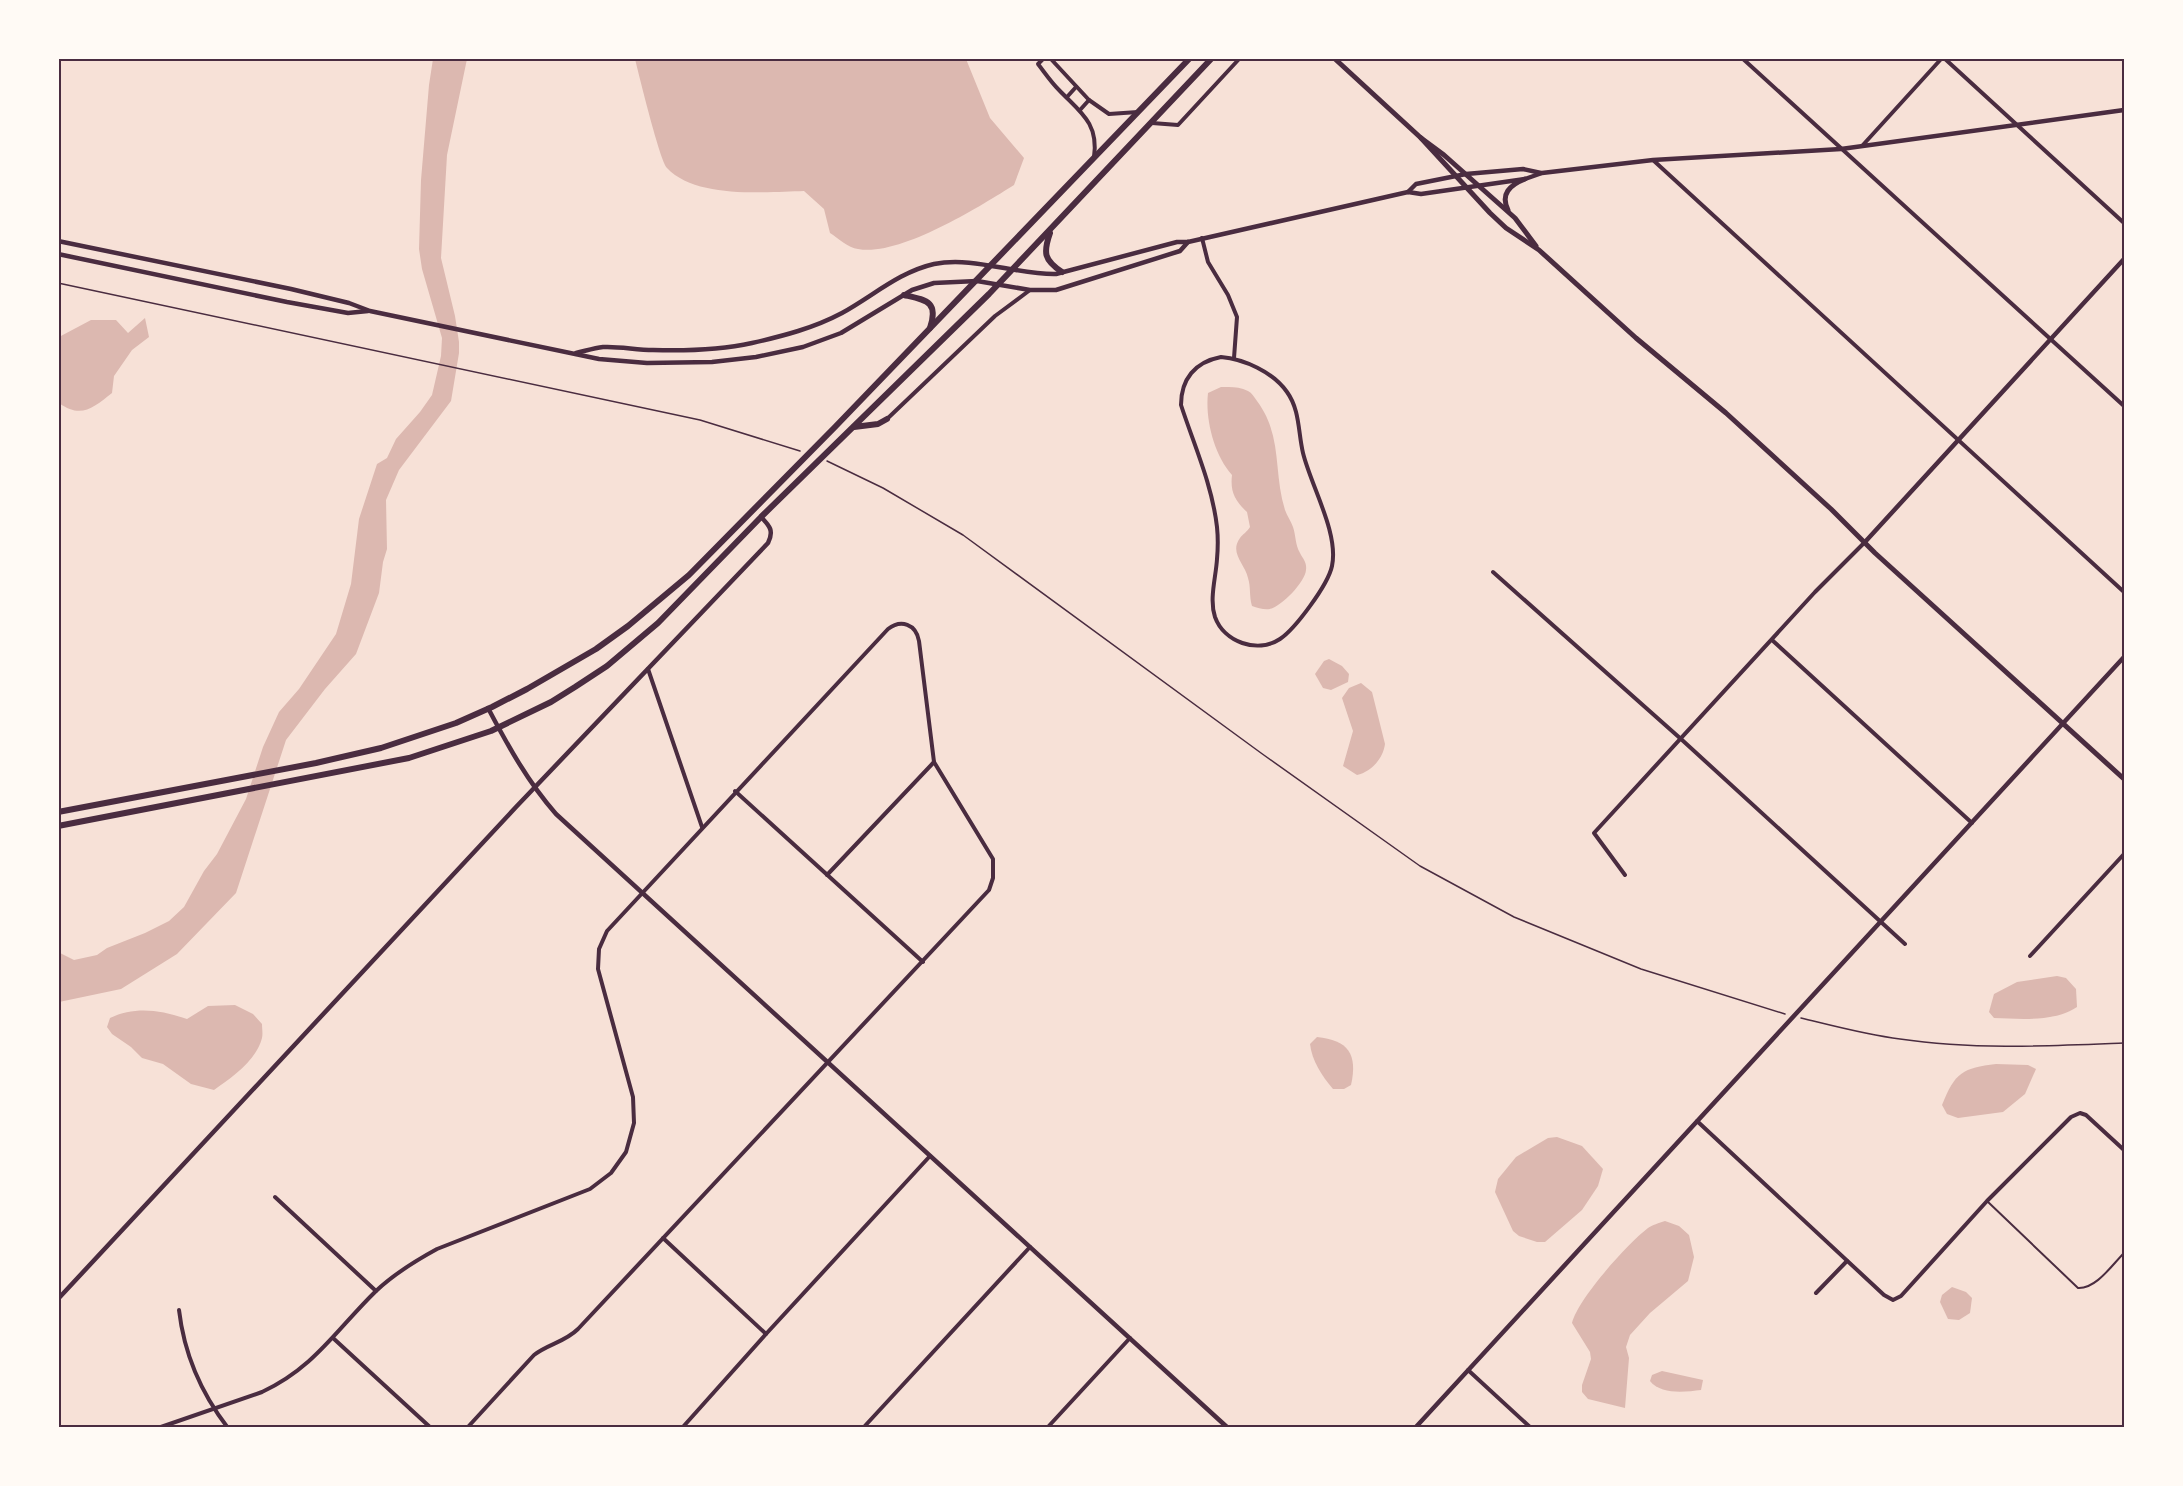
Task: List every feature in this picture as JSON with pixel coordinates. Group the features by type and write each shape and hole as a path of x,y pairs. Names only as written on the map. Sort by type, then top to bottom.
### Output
{"main road":[{"path":"58,812 306,765 390,745 456,723 562,670 628,626 689,575 977,281 1190,58"},
{"path":"58,826 409,758 498,728 551,702 575,687 637,642 672,609 761,517 998,285 1212,58"},
{"path":"1334,58 1421,138 1464,187 1506,228 1539,250 1636,338 1753,437 2124,780"},
{"path":"1421,138 1444,154 1515,218"},
{"path":"1525,179 1510,187 1505,195 1506,206 1539,250"},
{"path":"1051,229 1045,248 1047,259 1062,272"},
{"path":"904,295 931,304 934,317 929,330"},
{"path":"853,427 878,424 887,419"}],"street":[{"path":"1044,58 1038,64 1080,110 1095,135 1094,160"},
{"path":"1050,58 1089,100 1109,114 1139,112"},
{"path":"1151,123 1178,125 1240,58"},
{"path":"1742,58 2124,406"},
{"path":"1863,146 1943,58 2124,223"},
{"path":"1067,97 1076,87"},
{"path":"1080,110 1089,100"},
{"path":"576,353 602,347 703,350 750,344 797,332 842,313 916,269 937,264 965,263 1036,274 1062,272 1177,242 1188,242 1408,192 1420,194 1525,179 1542,173 1653,160 1841,149 2124,110"},
{"path":"1653,160 2124,592"},
{"path":"1408,192 1416,184 1466,174 1523,169 1542,173"},
{"path":"1202,238 1208,262 1228,295 1237,317 1234,358"},
{"path":"58,241 291,289 349,303 370,311 545,349 599,359 647,363 712,362 756,357 803,347 841,333 904,295 934,283 977,281 1030,290 1056,290 1083,284 1180,251 1188,242"},
{"path":"58,254 287,302 348,313 370,311"},
{"path":"1624,875 1594,833 2124,259"},
{"path":"887,419 994,316 1030,290"},
{"path":"1234,358 1264,372 1275,380 1287,392 1296,409 1303,454 1328,529 1333,552 1332,566 1322,592 1279,640 1255,646 1231,638 1215,617 1213,602 1218,544 1214,505 1181,405 1184,383 1198,364 1208,359 1234,358"},
{"path":"58,1299 534,788 768,543 772,536 770,526 761,517"},
{"path":"1493,572 1681,739 1905,944"},
{"path":"158,1428 278,1385 304,1367 376,1291 398,1273 437,1249 590,1189 603,1181 620,1163 632,1136 635,1110 599,977 599,949 607,931 888,629 899,623 909,625 918,634 934,762 993,859 992,884 986,896 571,1336 534,1355 467,1428"},
{"path":"1773,640 1972,823"},
{"path":"1415,1428 2124,657"},
{"path":"648,667 702,827"},
{"path":"488,708 534,788 556,814 1228,1428"},
{"path":"827,874 934,762"},
{"path":"735,791 923,962"},
{"path":"2030,956 2124,854"},
{"path":"1697,1121 1846,1261 1884,1295 1893,1300 1901,1296 1988,1201 2071,1117 2080,1113 2091,1118 2124,1150"},
{"path":"682,1428 930,1156"},
{"path":"275,1197 376,1291"},
{"path":"663,1238 766,1334"},
{"path":"863,1428 1030,1247"},
{"path":"1816,1293 1846,1261"},
{"path":"179,1310 188,1356 197,1377 228,1428"},
{"path":"333,1338 431,1428"},
{"path":"1047,1428 1130,1338"},
{"path":"1468,1370 1531,1428"}],"lane":[{"path":"1988,1201 2078,1288 2085,1289 2092,1285 2124,1253"}],"path":[{"path":"58,283 700,420 807,454"},
{"path":"826,461 883,488 963,535 1420,866 1514,917 1641,969 1787,1015"},
{"path":"1804,1019 1900,1039 1969,1045 2056,1046 2124,1043"}],"shaded area":[{"path":"433,59 467,59 447,155 441,258 455,316 459,353 451,401 399,470 386,500 387,549 379,593 356,654 325,689 286,740 236,893 177,954 121,989 59,1002 58,952 74,960 97,955 107,948 169,921 184,907 204,871 217,854 246,799 263,747 279,712 299,689 336,634 351,584 359,519 377,464 387,458 396,439 432,395 441,356 442,338 422,269 419,249 421,180"},
{"path":"635,59 966,59 990,118 1024,158 1014,185 960,217 916,238 895,245 875,249 854,248 830,233 824,209 804,191 732,192 713,189 695,185 680,178 667,168 655,135"},
{"path":"145,318 149,337 132,350 114,376 112,393 87,410 74,410 59,403 59,337 91,320 116,320 128,333"},
{"path":"1221,387 1245,389 1253,395 1265,414 1274,441 1281,496 1293,527 1298,550 1306,565 1302,581 1286,599 1270,609 1252,606 1248,578 1237,554 1237,543 1250,527 1247,512 1234,496 1232,475 1216,447 1208,414 1208,393"},
{"path":"1329,659 1342,666 1349,674 1348,682 1331,690 1323,688 1315,674 1324,661"},
{"path":"1361,683 1372,692 1385,744 1376,764 1357,775 1343,766 1353,731 1342,698 1349,688"},
{"path":"2057,976 2066,978 2076,989 2077,1007 2068,1012 2026,1019 1994,1018 1989,1012 1994,994 2017,982"},
{"path":"235,1005 253,1014 262,1024 262,1038 249,1061 214,1090 191,1084 163,1064 142,1058 112,1034 107,1027 110,1018 129,1012 168,1013 187,1019 208,1006"},
{"path":"1317,1037 1336,1041 1348,1050 1353,1065 1351,1085 1344,1089 1333,1089 1325,1079 1311,1050 1310,1044"},
{"path":"1996,1064 2028,1065 2036,1069 2025,1094 2003,1112 1958,1118 1947,1114 1942,1105 1956,1079 1975,1067"},
{"path":"1557,1137 1582,1146 1603,1169 1598,1186 1582,1210 1545,1242 1537,1242 1519,1236 1513,1231 1495,1192 1498,1179 1516,1157 1548,1138"},
{"path":"1665,1221 1679,1226 1689,1235 1694,1257 1688,1281 1650,1313 1630,1335 1626,1347 1629,1358 1625,1408 1588,1399 1582,1392 1582,1385 1591,1359 1590,1352 1572,1323 1576,1313 1604,1272 1628,1246 1648,1228"},
{"path":"1952,1287 1966,1292 1972,1298 1970,1313 1959,1320 1948,1319 1940,1302 1942,1295"},
{"path":"1662,1371 1703,1380 1701,1390 1674,1392 1660,1389 1650,1381 1652,1375"}]}
